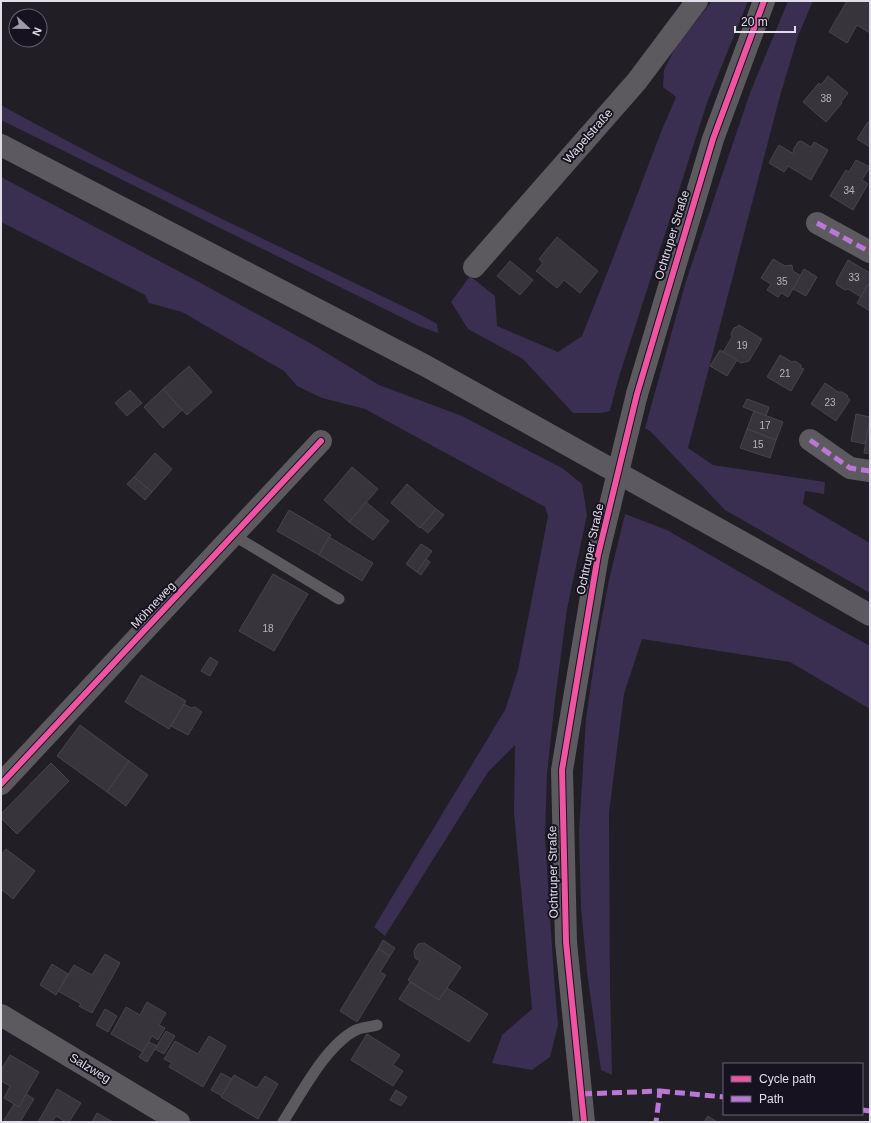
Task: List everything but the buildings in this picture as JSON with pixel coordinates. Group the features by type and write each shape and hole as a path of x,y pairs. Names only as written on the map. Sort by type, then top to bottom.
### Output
{"highway":[{"path":"1,145 426,366 870,615"}],"street":[{"name":"Wapelstraße","path":"474,267 637,81 697,1"},
{"name":"Ochtruper Straße","path":"584,1122 566,942 562,770 598,555 637,394 713,139 764,1"},
{"path":"817,223 870,252"},
{"path":"810,440 850,468 870,471"},
{"name":"Möhneweg","path":"1,784 321,441"},
{"name":"Salzweg","path":"1,1015 179,1122"}],"lane":[{"path":"233,536 340,599"},
{"path":"283,1122 323,1060 336,1046 356,1030 377,1025"}],"shaded area":[{"path":"712,1 748,1 708,100 618,380 610,411 601,413 573,413 523,359 468,329 451,302 470,276 495,296 497,326 558,352 582,336 676,97 663,87 664,70 676,46"},
{"path":"788,1 813,1 798,36 780,96 688,448 713,465 825,482 824,494 805,491 803,504 870,543 870,593 725,510 651,432 645,428 686,281 750,93"},
{"path":"1,105 156,187 421,315 437,324 438,333 419,326 1,120"},
{"path":"1,177 197,281 317,347 379,385 462,416 562,468 582,484 587,515 567,609 547,774 545,837 558,1025 550,1057 532,1070 492,1063 502,1035 532,1009 514,813 515,745 488,772 385,936 374,927 505,710 518,670 548,516 545,507 365,409 322,398 297,386 284,371 182,312 149,303 145,295 1,222"},
{"path":"625,514 667,530 870,646 870,709 790,662 642,639 624,694 609,813 612,1075 601,1070 587,972 581,908 579,832 586,718 597,643 609,580"}],"marked path":[{"path":"817,223 870,252"},
{"path":"810,440 850,468 870,471"},
{"path":"660,1091 723,1097"},
{"path":"582,1094 660,1091 656,1122"},
{"path":"863,1110 870,1111"}],"cycle path":[{"path":"584,1122 566,942 562,770 598,555 637,394 713,139 764,1"},
{"path":"1,784 321,441"}]}
